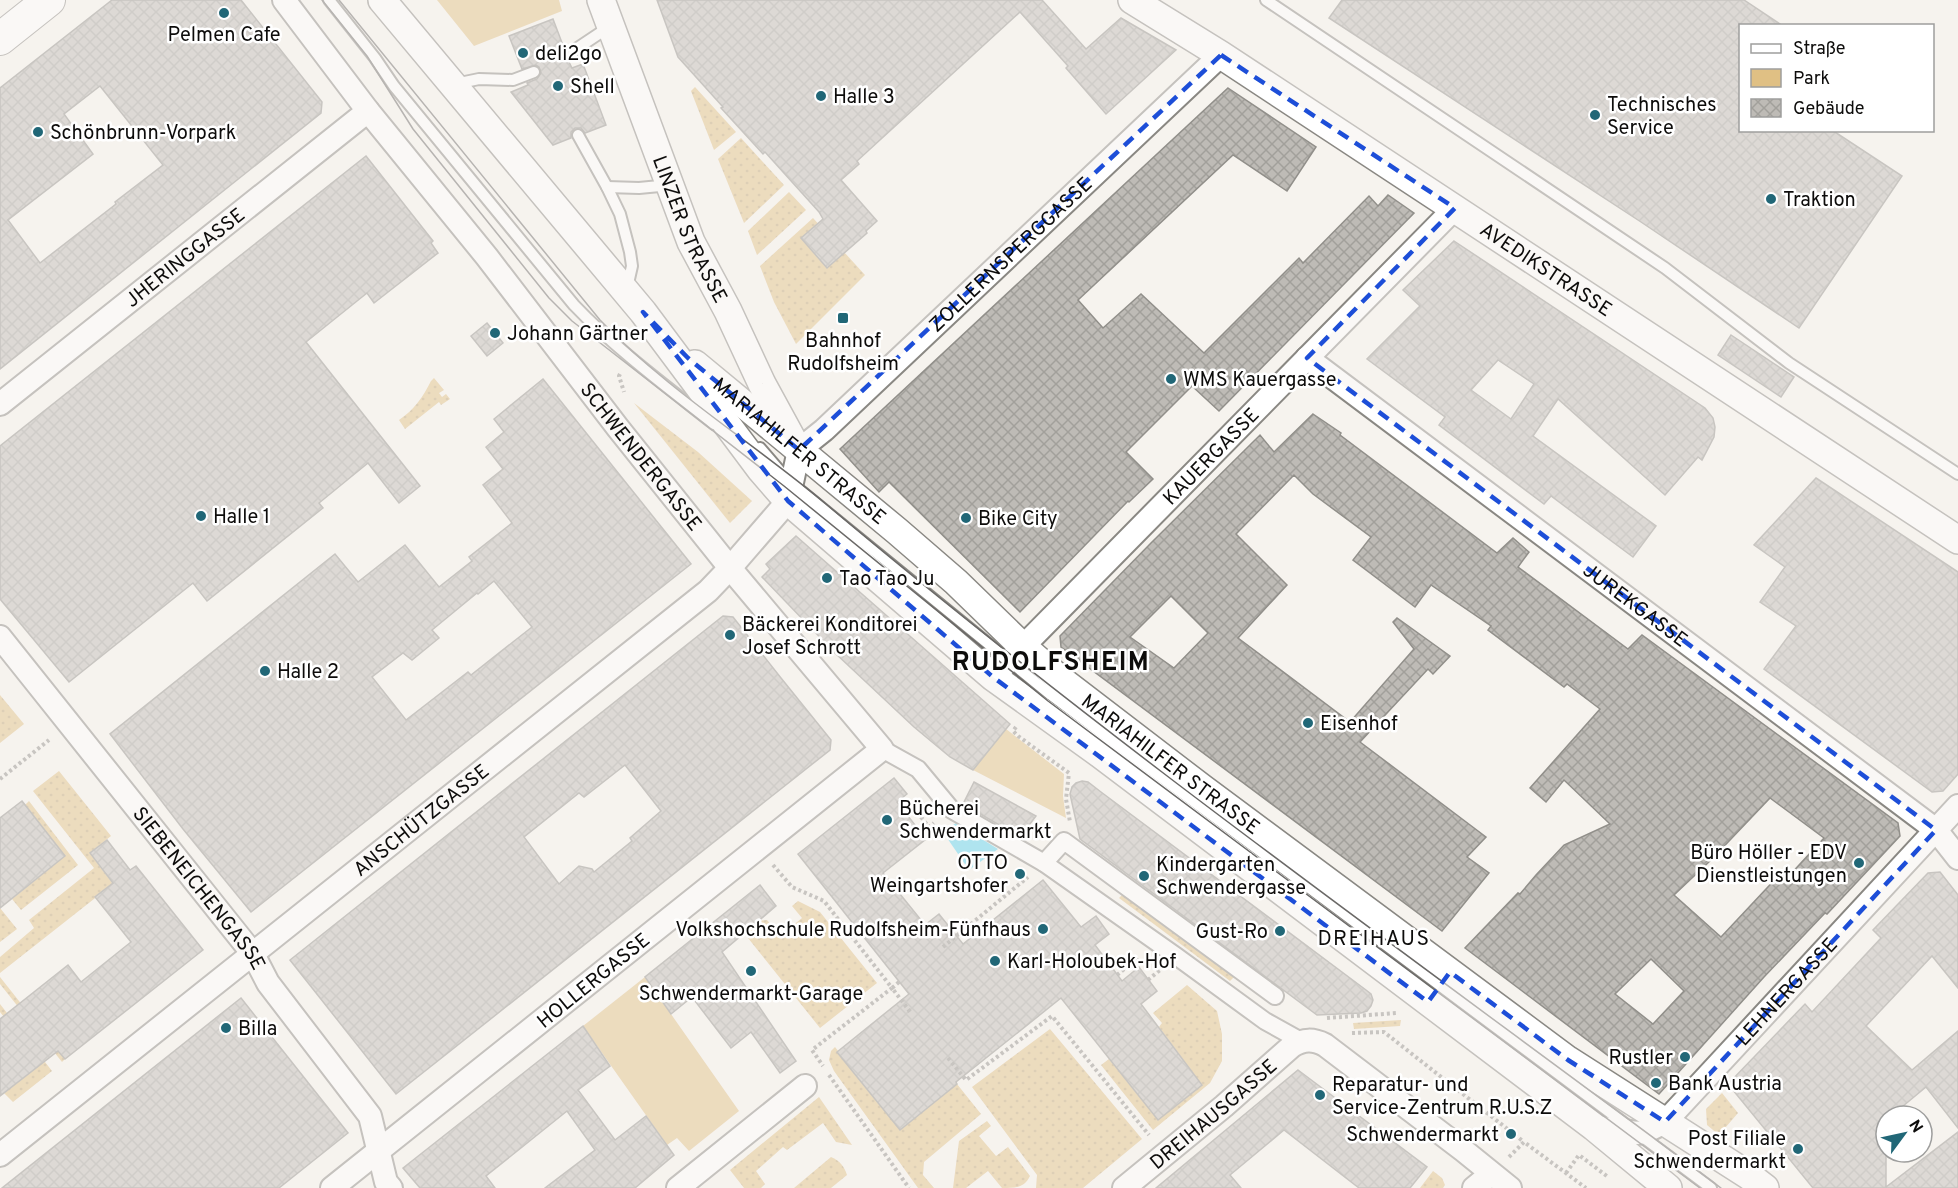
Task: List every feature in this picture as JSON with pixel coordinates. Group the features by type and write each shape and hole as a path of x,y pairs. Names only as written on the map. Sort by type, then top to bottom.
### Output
{"main road":[{"path":"0,39 49,0"}],"street":[{"name":"SCHWENDERGASSE","path":"284,0 730,568 882,749 918,769 952,810 1044,863 1265,1021 1301,1041 1318,1041 1325,1045 1463,1150 1483,1181 1509,1188"},
{"name":"MARIAHILFER STRASSE","path":"382,0 626,291 790,493 1008,661 1100,754 1293,878 1430,992 1568,1060 1748,1174 1765,1188"},
{"name":"LINZER STRASSE","path":"601,0 699,258 728,311 762,384 799,450"},
{"name":"AVEDIKSTRASSE","path":"1132,0 1455,208 1958,540"},
{"name":"ZOLLERNSPERGGASSE","path":"799,450 833,422 1221,56"},
{"name":"JHERINGGASSE","path":"0,405 369,111"},
{"name":"KAUERGASSE","path":"1008,661 1455,208"},
{"name":"MARIAHILFER STRASSE","path":"643,312 688,358 947,574 1008,661 1061,680 1202,788 1293,878 1668,1188"},
{"name":"JUREKGASSE","path":"1307,358 1936,830 1958,858"},
{"name":"ANSCHÜTZGASSE","path":"0,1155 708,591 730,568 790,493 799,450"},
{"name":"SIEBENEICHENGASSE","path":"0,637 253,954 268,983 370,1116 386,1182 391,1188"},
{"name":"HOLLERGASSE","path":"332,1188 882,749"},
{"name":"LEHNERGASSE","path":"1594,1127 1637,1133 1645,1132 1665,1122 1958,806"},
{"path":"1044,863 1064,841 1275,996"},
{"name":"DREIHAUSGASSE","path":"1124,1188 1224,1106 1279,1056 1301,1041"},
{"path":"678,1188 805,1086"}],"lane":[{"path":"329,0 394,86 574,305 631,360 748,440"},
{"path":"1266,0 1665,268 1789,363 1958,474"},
{"path":"567,55 611,26"},
{"path":"453,85 479,80 513,80 534,72"},
{"path":"578,135 620,214 632,266 626,291"},
{"path":"607,187 639,188 671,185"},
{"path":"1430,992 1637,1133 1711,1188"}],"path":[{"path":"0,779 69,724"},
{"path":"1018,724 1013,731 1069,773 1066,799 1072,832 1064,841"},
{"path":"759,849 792,887 825,901 911,1013"},
{"path":"942,947 1044,863"},
{"path":"899,982 812,1050 909,1188"},
{"path":"1334,1017 1400,1012 1430,992"},
{"path":"948,1058 966,1080 1052,1016 1165,1155"},
{"path":"1322,1018 1330,1023"},
{"path":"1344,1034 1384,1032 1586,1188"},
{"path":"1483,1181 1524,1142"},
{"path":"1566,1173 1579,1155 1614,1182"}],"highlighted area":[{"path":"1221,55 1455,208 1307,358 1936,830 1665,1122 1568,1060 1450,972 1428,1002 993,677 788,501 643,312 688,358 799,450"}],"green space":[{"path":"437,0 559,0 562,11 474,46"},
{"path":"695,87 736,132 714,150 691,91"},
{"path":"741,138 784,185 744,223 718,159"},
{"path":"789,192 806,210 757,255 748,231"},
{"path":"813,218 865,275 796,344 774,302 760,266"},
{"path":"434,378 444,390 439,393 442,397 446,394 450,399 441,405 439,402 405,429 399,420 418,403"},
{"path":"634,403 698,452 752,501 730,523"},
{"path":"0,695 24,724 0,743"},
{"path":"1006,729 1064,774 1063,796 1066,818 973,770"},
{"path":"59,771 111,836 90,853 113,884 0,973 0,957 34,928 29,920 94,868 33,791"},
{"path":"29,801 78,865 21,910 12,899 65,856 25,805"},
{"path":"1123,894 1234,977 1230,981 1119,898"},
{"path":"798,901 820,912 877,983 820,1028 744,933 758,921 767,920 780,936 802,918 792,906"},
{"path":"0,908 17,929 0,942"},
{"path":"0,977 65,1059 62,1062 0,984"},
{"path":"645,977 739,1111 689,1151 677,1138 667,1145 583,1026"},
{"path":"1187,985 1217,1011 1222,1034 1222,1061 1210,1083 1153,1130 1101,1065 1109,1059 1158,1120 1202,1085 1159,1027 1162,1023 1153,1013"},
{"path":"0,1004 52,1071 13,1102 4,1093 41,1063 0,1012"},
{"path":"1401,1020 1400,1026 1354,1029 1353,1023"},
{"path":"1050,1029 1142,1139 1083,1188 1036,1188 1037,1175 972,1087"},
{"path":"835,1047 900,1130 957,1084 981,1114 924,1162 923,1175 934,1188 918,1188 834,1071 829,1060 831,1051"},
{"path":"1722,1093 1738,1113 1719,1135 1707,1125 1706,1109"},
{"path":"819,1097 852,1145 836,1142 823,1123 787,1150 783,1147 756,1171 765,1184 761,1188 744,1188 730,1170"},
{"path":"987,1121 991,1126 979,1136 996,1156 1008,1147 1030,1176 1025,1183 1019,1186 1002,1188 988,1171 966,1188 953,1188 959,1141"},
{"path":"831,1157 841,1164 847,1175 831,1188 794,1188"},
{"path":"1433,1171 1442,1178 1445,1185 1443,1188 1420,1188"}],"water":[{"path":"956,823 998,849 969,870 943,832"}],"building":[{"path":"112,0 241,0 322,102 321,113 0,369 0,88","holes":["100,86 163,165 40,263 8,220 93,154 64,114"]},
{"name":"Halle 3","path":"657,0 1042,0 1086,49 1121,18 1176,50 1106,114 1066,68 1068,66 1020,12 857,161 859,164 841,180 877,221 866,231 867,233 827,268 801,238 823,219 819,212 765,152 763,154 721,108 723,107 678,57"},
{"name":"Technisches Service","path":"1342,0 1744,0 1780,24 1739,24 1739,132 1835,132 1902,176 1799,328 1329,18"},
{"name":"Shell","path":"553,19 564,48 560,52 561,59 569,62 572,68 583,64 606,125 585,133 581,128 575,128 571,132 571,138 553,145 511,92 528,85 527,83 537,79 541,73 536,65 522,69 509,36"},
{"path":"1228,88 1316,147 1287,191 1233,155 1078,300 1103,328 1141,294 1204,353 1299,258 1303,263 1369,196 1378,206 1388,195 1414,213 1219,411 1192,386 1126,452 1153,479 1128,501 1020,612 889,482 879,492 840,449"},
{"path":"366,156 433,241 431,243 438,253 374,303 367,293 306,342 420,486 399,503 368,463 319,503 323,508 207,601 193,583 69,682 0,599 0,446"},
{"path":"1454,241 1705,408 1713,418 1714,437 1702,460 1698,457 1665,495 1558,399 1533,436 1656,526 1633,557 1551,496 1544,504 1439,425 1445,417 1367,359 1420,306 1403,290","holes":["1498,360 1534,384 1511,419 1471,390"]},
{"path":"487,323 503,343 487,356 471,336"},
{"path":"1731,335 1794,377 1781,397 1718,355"},
{"path":"543,379 691,564 251,912 110,734 335,554 358,582 405,545 439,587 472,561 469,557 512,523 483,485 503,469 486,447 504,432 494,419","holes":["494,581 532,627 471,675 468,672 406,720 372,677 403,653 412,660 439,638 432,630"]},
{"path":"1313,414 1497,553 1513,538 1529,552 1518,567 1628,649 1642,635 1898,823 1900,836 1764,977 1659,1094 1465,948 1518,893 1520,894 1564,845 1610,824 1564,780 1546,802 1530,788 1600,709 1567,684 1564,687 1488,630 1491,626 1431,585 1415,607 1353,560 1371,537 1313,494 1294,475 1236,534 1287,585 1238,638 1350,722 1414,649 1393,622 1397,618 1450,656 1433,674 1428,669 1360,742 1486,837 1467,857 1489,873 1442,931 1061,647 1060,636 1260,435 1274,452","holes":["1171,596 1208,633 1174,668 1130,637","1770,798 1824,838 1787,878 1781,873 1721,937 1674,895","1651,959 1684,991 1653,1024 1615,994"]},
{"path":"1816,478 1958,572 1958,774 1943,791 1932,792 1764,669 1796,626 1760,602 1785,567 1754,545"},
{"path":"796,536 1010,724 973,770 950,757 914,727 835,653 762,577 770,569 766,564"},
{"path":"723,616 733,617 831,740 830,750 396,1094 290,960","holes":["625,765 661,811 630,838 632,841 594,872 592,869 579,866 559,884 524,837 579,793 584,797"]},
{"name":"Karl-Holoubek-Hof","path":"894,778 907,794 897,802 926,839 883,873 925,925 939,914 963,944 1043,880 1081,927 1096,916 1109,934 1095,945 1122,981 1139,967 1157,991 1141,1004 1202,1085 1158,1120 1061,998 900,1130 837,1052 909,994 798,854"},
{"path":"1082,781 1088,782 1366,990 1371,994 1373,1000 1371,1006 1367,1011 1361,1013 1317,1015 1080,839 1070,794 1072,787"},
{"path":"974,782 1036,816 1020,837 963,804"},
{"path":"22,801 65,856 0,908 0,818"},
{"path":"107,840 130,870 136,866 203,950 65,1059 58,1051 0,1096 0,1019 68,965 81,982 131,942 95,897 113,883 90,853"},
{"path":"1940,872 1958,895 1958,988 1932,956 1866,1026 1912,1070 1958,1031 1958,1128 1926,1087 1905,1104 1874,1104 1874,1164 1886,1164 1886,1187 1916,1164 1934,1164 1934,1150 1958,1132 1958,1188 1813,1188 1728,1084 1805,1004 1812,1012 1881,938 1873,930 1928,873"},
{"path":"760,885 776,906 722,952 796,1061 780,1073 751,1032 731,1048 692,997 671,1014 645,977"},
{"path":"241,998 348,1133 279,1188 2,1188"},
{"path":"583,1026 610,1066 578,1090 615,1140 646,1116 674,1155 635,1188 545,1188 595,1150 567,1111 486,1176 495,1188 420,1188 403,1168"},
{"path":"1298,1070 1427,1167 1410,1188 1359,1188 1284,1130 1230,1175 1241,1188 1156,1188"}],"tram line":[{"path":"322,0 367,56 413,129 549,298 572,321 784,486 1048,701 1700,1188"},
{"path":"339,0 600,320 653,370 798,481 935,594 1156,767 1381,937 1721,1188"}],"place":[{"name":"Pelmen Cafe","path":"224,13"},
{"name":"deli2go","path":"523,53"},
{"name":"Shell","path":"558,86"},
{"name":"Halle 3","path":"821,96"},
{"name":"Technisches Service","path":"1595,115"},
{"name":"Schönbrunn-Vorpark","path":"38,132"},
{"name":"Traktion","path":"1771,199"},
{"name":"Bahnhof Rudolfsheim","path":"843,318"},
{"name":"Johann Gärtner","path":"495,333"},
{"name":"WMS Kauergasse","path":"1171,379"},
{"name":"Halle 1","path":"201,516"},
{"name":"Bike City","path":"966,518"},
{"name":"Tao Tao Ju","path":"827,578"},
{"name":"Bäckerei Konditorei Josef Schrott","path":"730,635"},
{"name":"Halle 2","path":"265,671"},
{"name":"Eisenhof","path":"1308,723"},
{"name":"Bücherei Schwendermarkt","path":"887,820"},
{"name":"Büro Höller - EDV Dienstleistungen","path":"1859,863"},
{"name":"OTTO Weingartshofer","path":"1020,874"},
{"name":"Kindergarten Schwendergasse","path":"1144,876"},
{"name":"Volkshochschule Rudolfsheim-Fünfhaus","path":"1043,929"},
{"name":"Gust-Ro","path":"1280,931"},
{"name":"Karl-Holoubek-Hof","path":"995,961"},
{"name":"Schwendermarkt-Garage","path":"751,971"},
{"name":"Billa","path":"226,1028"},
{"name":"Rustler","path":"1685,1057"},
{"name":"Bank Austria","path":"1656,1083"},
{"name":"Reparatur- und Service-Zentrum R.U.S.Z","path":"1320,1095"},
{"name":"Schwendermarkt","path":"1511,1134"},
{"name":"Post Filiale Schwendermarkt","path":"1798,1149"}],"district":[{"name":"RUDOLFSHEIM","path":"1051,661"},
{"name":"DREIHAUS","path":"1374,938"}]}
